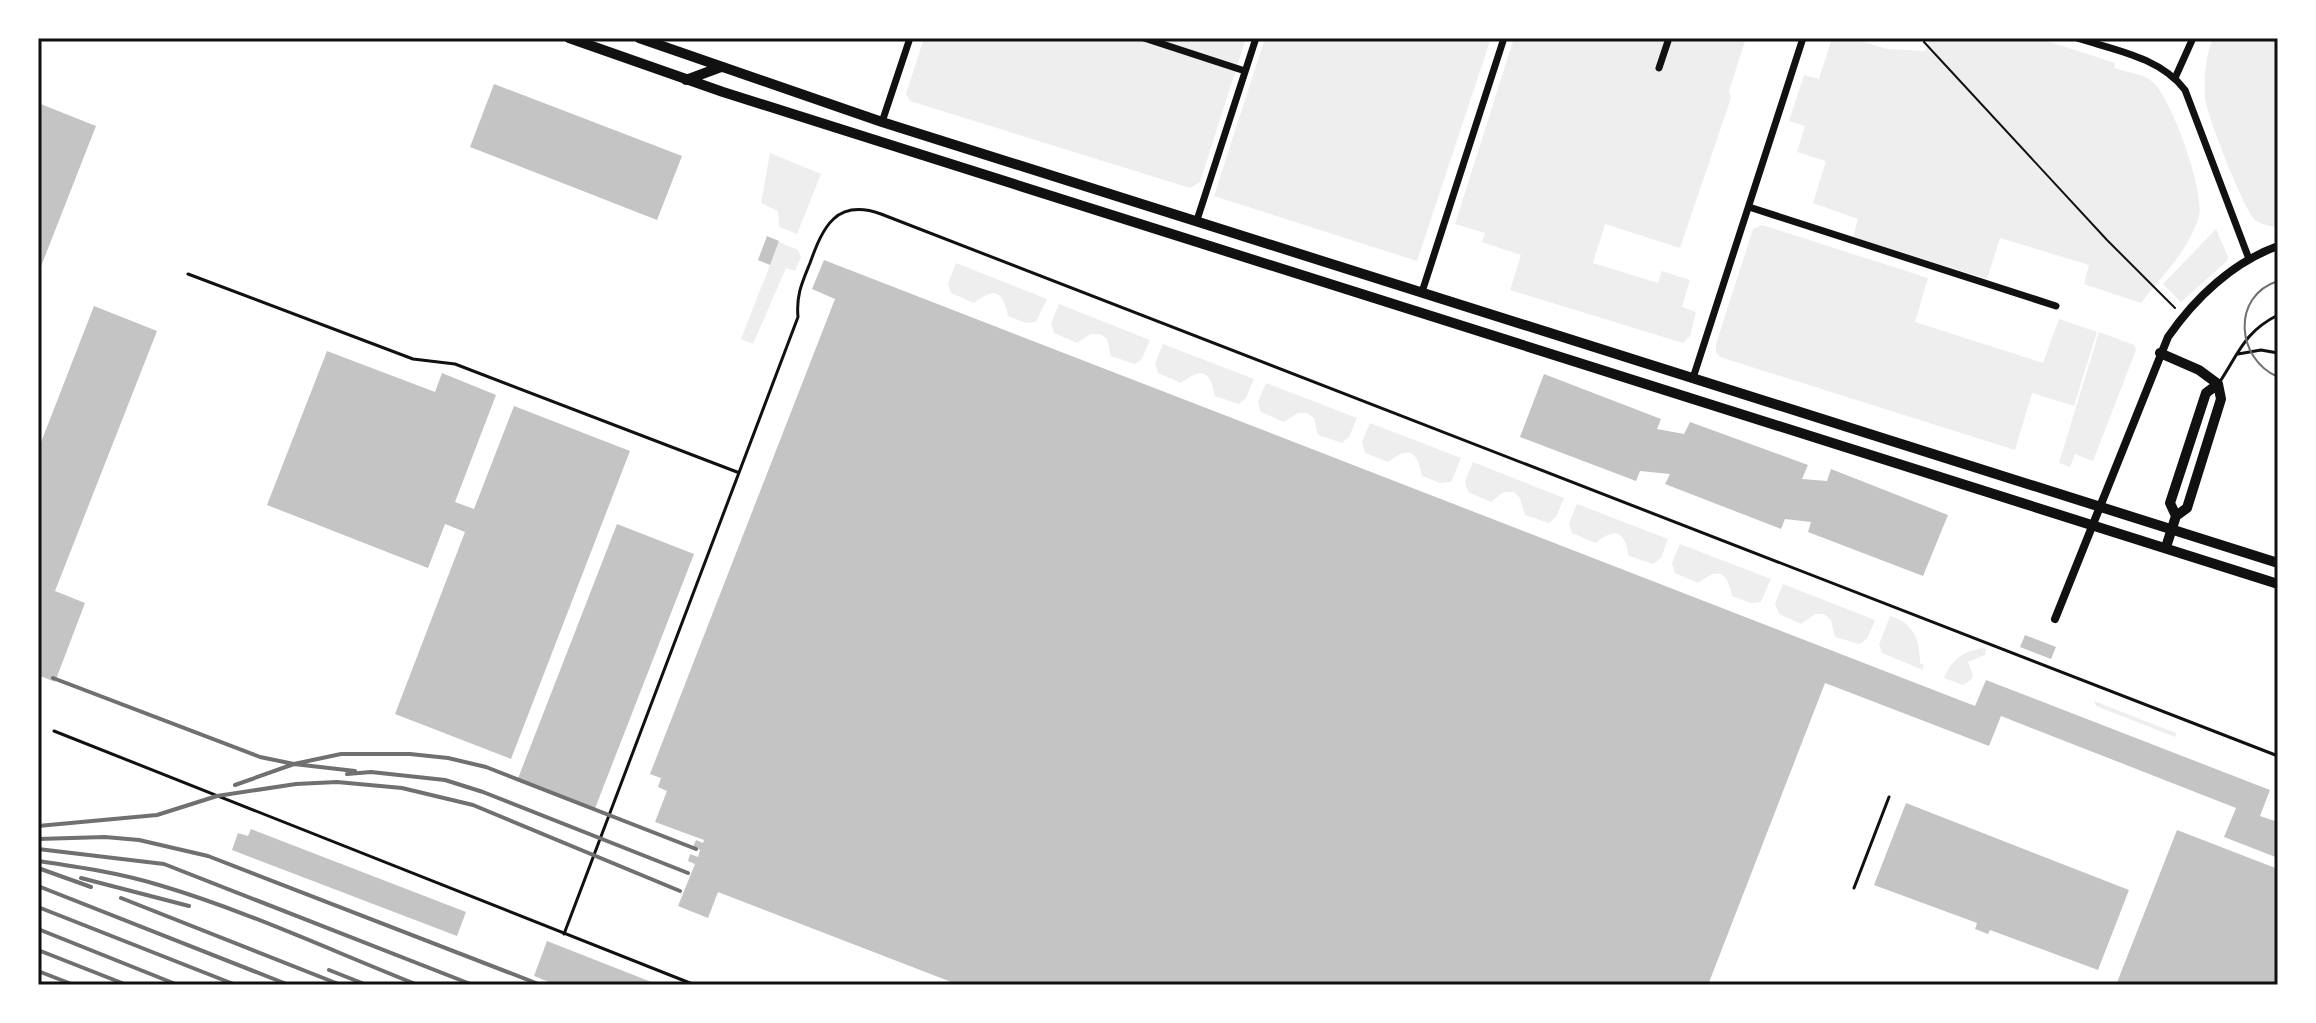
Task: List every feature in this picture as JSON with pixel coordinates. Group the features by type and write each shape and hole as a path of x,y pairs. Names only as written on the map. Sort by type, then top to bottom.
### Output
{"main road":[{"path":"569,38 686,80 2278,584"},
{"path":"639,38 882,122 2278,563"},
{"path":"686,80 721,67"},
{"path":"882,122 892,145"},
{"path":"2160,353 2199,370 2218,384 2221,399 2187,508 2176,516 2166,547"},
{"path":"2176,516 2170,503 2206,393 2218,384"}],"street":[{"path":"882,122 910,38"},
{"path":"1144,38 1245,71"},
{"path":"1197,220 1256,38"},
{"path":"1422,292 1504,38"},
{"path":"1659,68 1669,38"},
{"path":"1693,378 1803,38"},
{"path":"2077,38 2141,59 2175,78 2185,90 2249,259"},
{"path":"2175,78 2193,38"},
{"path":"1749,207 2056,306"},
{"path":"2055,619 2160,353 2182,316 2205,292 2249,259 2278,246"}],"lane":[{"path":"564,934 798,317 796,298 825,226 845,212 865,210 881,214 2278,756"},
{"path":"188,274 413,359 455,364 738,473"},
{"path":"2218,384 2244,339 2278,315"},
{"path":"2238,354 2261,350 2278,353"},
{"path":"54,731 695,985"},
{"path":"1854,888 1889,797"}],"path":[{"path":"1925,38 1924,42 1952,73 2169,302"}],"shaded area":[{"path":"924,38 1246,38 1200,182 1190,188 910,101 906,94"},
{"path":"1265,38 1491,38 1417,261 1214,196"},
{"path":"1514,38 1746,38 1729,91 1731,98 1680,248 1605,224 1593,263 1658,283 1662,271 1690,280 1682,307 1696,312 1690,336 1683,343 1510,290 1521,255 1482,242 1485,233 1455,224"},
{"path":"1832,38 1851,38 1887,49 1925,51 1930,38 2038,38 2115,63 2114,68 2150,80 2161,93 2178,126 2197,187 2199,216 2189,240 2141,303 2084,284 2089,265 2000,238 1987,279 1853,237 1858,219 1813,203 1826,161 1797,152 1805,126 1789,121 1804,75 1819,79"},
{"path":"2213,38 2278,38 2278,227 2255,220 2250,213 2212,123 2205,99 2205,83"},
{"path":"770,153 821,174 797,234 779,227 778,211 761,203"},
{"path":"1762,225 1928,278 1915,322 2043,363 2059,319 2097,332 2074,406 2032,393 2015,450 1720,357 1716,344 1753,229"},
{"path":"2216,229 2227,261 2181,302 2163,284"},
{"path":"779,242 798,250 801,257 795,271 786,268 753,344 741,339"},
{"path":"956,263 1047,299 1036,322 1026,323 1008,316 997,294 992,293 974,303 951,293 948,283"},
{"path":"1059,304 1150,340 1142,359 1135,364 1111,356 1107,339 1100,334 1091,334 1077,343 1054,333 1051,323"},
{"path":"2099,332 2134,345 2136,350 2093,461 2075,454 2070,467 2059,463"},
{"path":"1163,344 1254,379 1246,398 1239,404 1215,396 1211,381 1204,374 1194,375 1181,383 1158,373 1155,363"},
{"path":"1266,383 1357,418 1349,437 1342,443 1318,435 1314,418 1307,413 1298,413 1284,422 1261,412 1258,402"},
{"path":"1370,423 1461,458 1451,482 1440,483 1422,476 1418,461 1411,453 1401,454 1388,462 1365,453 1362,442"},
{"path":"1473,462 1564,498 1556,517 1549,523 1525,515 1520,498 1514,492 1504,492 1491,502 1468,492 1465,482"},
{"path":"1577,504 1668,539 1661,558 1653,564 1629,556 1625,541 1618,534 1608,535 1595,543 1572,533 1569,523"},
{"path":"1680,544 1771,579 1761,602 1751,603 1732,596 1728,581 1721,574 1711,575 1698,583 1675,573 1672,563"},
{"path":"1783,584 1875,620 1867,639 1859,644 1835,637 1831,620 1824,614 1815,614 1801,624 1779,614 1775,604"},
{"path":"1890,616 1905,623 1914,634 1923,670 1882,653 1879,645"},
{"path":"1986,649 1985,655 1968,662 1973,675 1971,680 1963,685 1944,678 1958,657"},
{"path":"2094,701 2176,733 2175,737 2096,706"}],"building":[{"path":"494,84 682,156 657,220 470,147"},
{"path":"38,103 96,126 38,274"},
{"path":"767,236 779,241 770,265 758,260"},
{"path":"824,260 1975,706 1986,680 2270,790 2260,816 2278,822 2278,858 2224,837 2236,808 2001,716 1989,746 1825,683 1708,985 959,985 718,892 708,918 678,906 695,864 688,861 690,854 698,857 700,850 693,847 696,840 703,843 704,840 655,822 667,791 658,787 661,778 650,774 835,299 812,289"},
{"path":"94,306 157,331 55,591 85,603 55,682 38,675 38,450"},
{"path":"327,351 435,392 442,373 496,395 455,502 474,509 514,406 630,451 511,759 395,714 465,532 445,524 428,568 267,505"},
{"path":"1544,374 1661,419 1657,429 1684,434 1690,422 1808,465 1802,479 1827,481 1831,469 1948,515 1923,576 1808,532 1811,522 1785,519 1781,529 1665,484 1670,474 1640,471 1636,481 1520,437"},
{"path":"617,524 694,554 594,811 517,781"},
{"path":"2025,635 2056,647 2051,659 2020,647"},
{"path":"1906,803 2129,890 2098,970 1990,930 1988,934 1975,929 1977,923 1874,885"},
{"path":"251,829 466,912 457,936 232,850 238,833 248,836"},
{"path":"2177,830 2278,869 2278,985 2116,985"},
{"path":"547,941 659,985 556,985 534,976"}],"tram line":[{"path":"2278,281 2252,300 2246,313 2245,328 2247,343 2254,357 2278,377"}],"railway":[{"path":"53,678 260,757 355,771"},
{"path":"235,785 294,764 341,754 410,754 448,758 486,767 696,849"},
{"path":"347,774 371,772 445,780 688,873"},
{"path":"38,826 157,815 217,796 296,784 337,782 402,788 473,805 680,891"},
{"path":"38,839 105,837 139,840 208,856 541,985"},
{"path":"38,849 164,864 473,985"},
{"path":"38,861 129,877 192,895 418,985"},
{"path":"38,868 91,887"},
{"path":"81,878 189,906"},
{"path":"38,886 289,985"},
{"path":"121,898 341,985"},
{"path":"38,907 236,985"},
{"path":"38,929 178,985"},
{"path":"38,950 127,985"},
{"path":"329,970 367,985"},
{"path":"38,971 74,985"}]}
